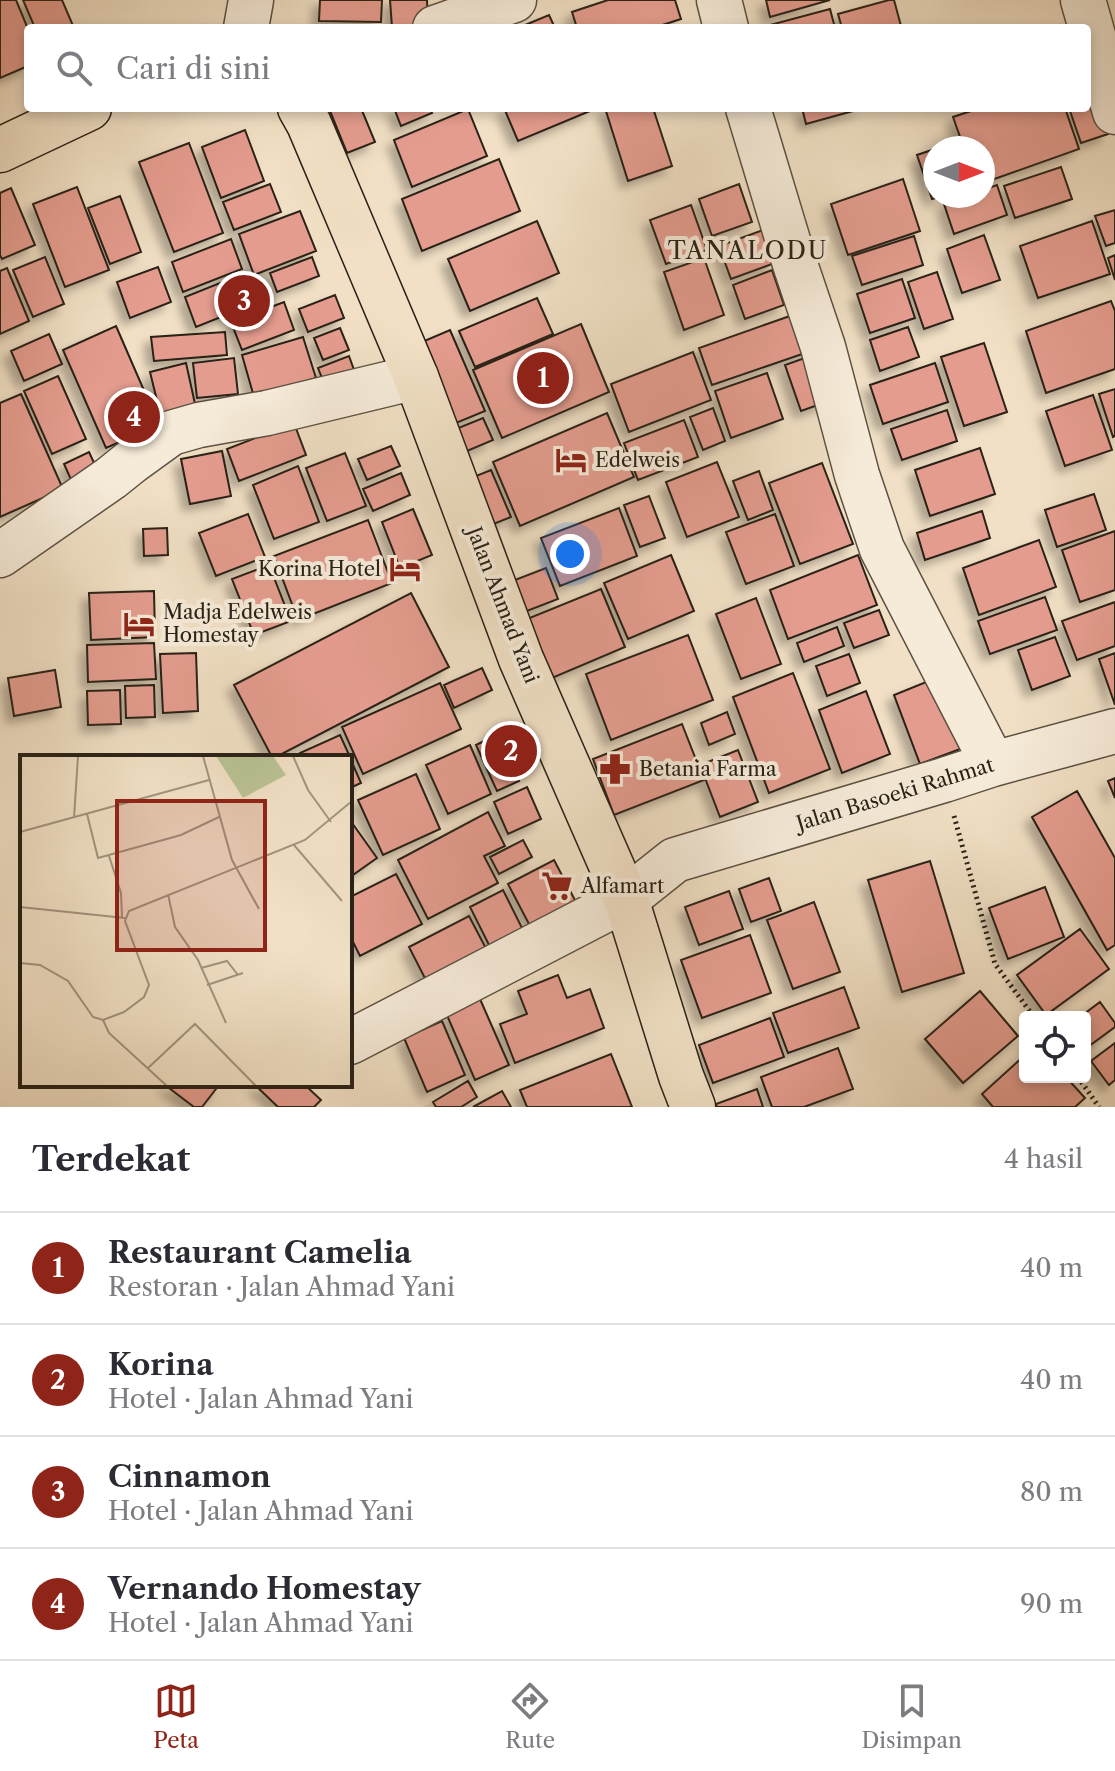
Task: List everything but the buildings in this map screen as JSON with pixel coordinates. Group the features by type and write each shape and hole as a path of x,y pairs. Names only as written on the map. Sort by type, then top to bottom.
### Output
{"highway":[{"path":"0,150 81,112"},
{"name":"Jalan Ahmad Yani","path":"302,112 416,377 521,659 626,899 693,1107"}],"street":[{"path":"247,24 251,0"},
{"path":"446,24 514,0"},
{"path":"719,0 725,24"},
{"path":"1083,0 1090,24"},
{"path":"1091,28 1115,112"},
{"path":"749,112 823,347 857,475 882,549 993,764"},
{"path":"0,555 171,433 416,377"},
{"name":"Jalan Basoeki Rahmat","path":"675,860 993,764 1115,731"},
{"path":"605,850 675,860"},
{"path":"352,1041 626,899 675,860"}],"path":[{"path":"944,780 995,964 1030,1011"},
{"path":"1082,1083 1099,1107"}],"place":[{"name":"Cinnamon","path":"244,301"},
{"name":"Restaurant Camelia","path":"543,378"},
{"name":"Vernando Homestay","path":"134,417"},
{"name":"Edelweis","path":"571,460"},
{"name":"Korina Hotel","path":"405,569"},
{"name":"Madja Edelweis Homestay","path":"139,624"},
{"name":"Korina","path":"511,751"},
{"name":"Betania Farma","path":"615,769"},
{"name":"Alfamart","path":"557,886"}],"district":[{"name":"TANALODU","path":"748,250"}]}
